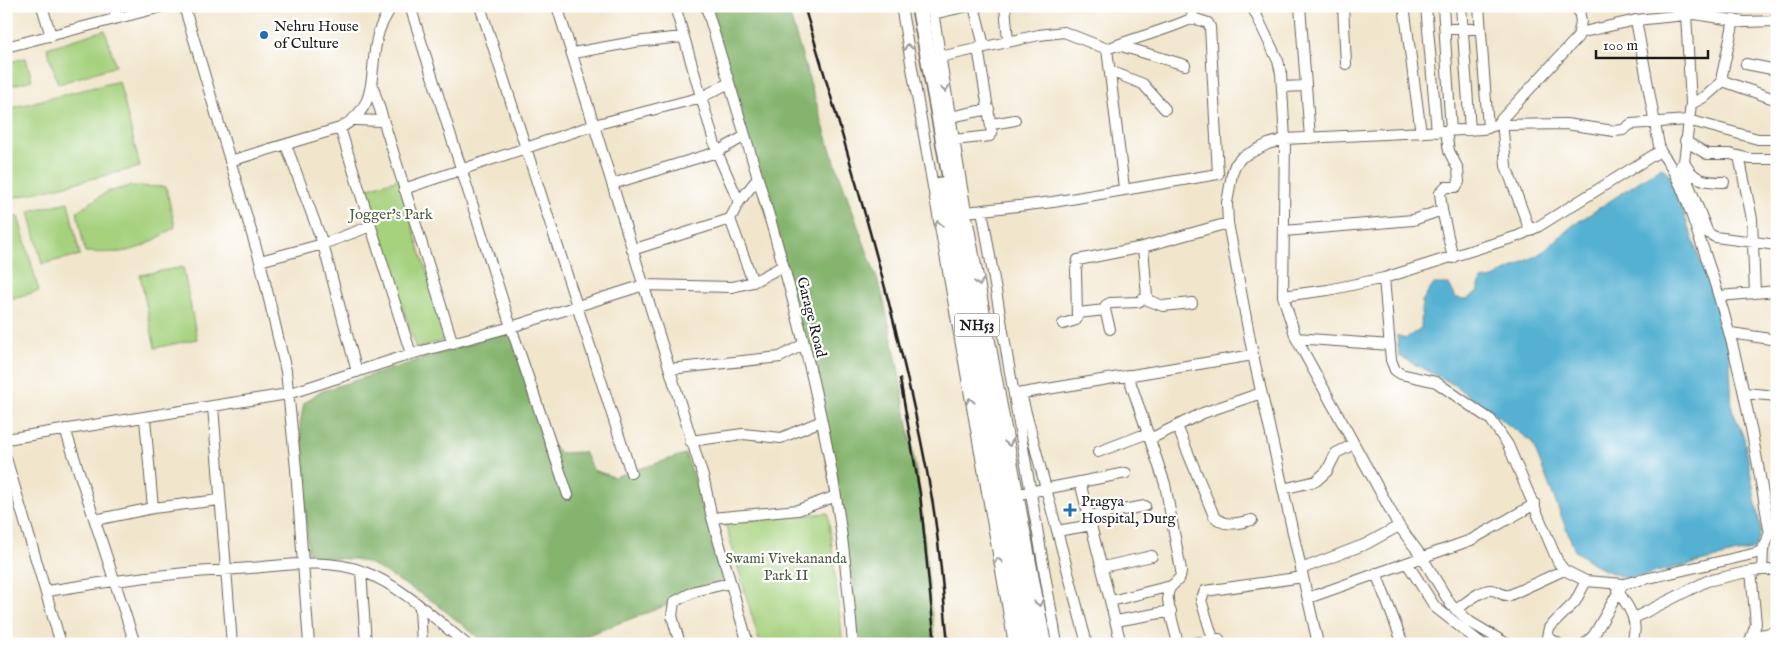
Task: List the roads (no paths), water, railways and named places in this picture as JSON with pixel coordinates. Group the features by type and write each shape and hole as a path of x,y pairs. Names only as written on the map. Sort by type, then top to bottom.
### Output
{"highway":[{"name":"NH53","path":"910,6 1024,644"},
{"name":"NH53","path":"919,6 971,266 1035,644"}],"street":[{"path":"42,6 50,36"},
{"path":"113,6 116,17"},
{"path":"6,47 116,17 165,6"},
{"path":"184,6 260,261 286,371 296,469 309,644"},
{"path":"230,161 340,128 355,120 364,107 372,84 379,30 392,6"},
{"path":"410,6 463,169 511,327 568,495"},
{"path":"480,6 630,473"},
{"path":"557,6 670,369 690,441 704,480 712,518 748,644"},
{"path":"674,6 717,152 739,202"},
{"name":"Garage Road","path":"706,6 758,178 804,344 836,496 853,644"},
{"path":"901,6 1014,644"},
{"path":"968,6 932,10 966,212 971,266 1000,396 1046,644"},
{"path":"954,140 990,136 992,134 974,6"},
{"path":"1005,6 1008,41"},
{"path":"1191,6 1193,18"},
{"path":"1252,6 1278,61 1282,87 1285,139 1283,296 1296,338 1400,526 1456,610 1506,644"},
{"path":"1300,6 1310,138"},
{"path":"1343,6 1346,64"},
{"path":"1404,6 1421,133"},
{"path":"1426,6 1445,131 1450,155 1458,169 1460,182 1456,187 1441,189 1442,210 1453,258"},
{"path":"1443,6 1445,29 1445,131"},
{"path":"1461,6 1470,130"},
{"path":"1480,6 1488,128"},
{"path":"1530,231 1506,166 1502,123 1578,37 1581,21 1578,6"},
{"path":"1579,33 1636,20 1692,11 1734,20 1756,22 1777,20"},
{"path":"1692,11 1691,104 1682,171 1708,233 1716,237 1777,245"},
{"path":"940,57 1008,41 1064,32 1107,50 1137,37 1165,31 1193,18 1208,23 1210,27 1218,174 1229,187"},
{"path":"1636,20 1660,151 1675,171 1720,296 1745,393 1768,529 1768,541 1763,550 1757,571 1756,624 1751,640"},
{"path":"1724,81 1722,75 1734,20"},
{"path":"1445,29 1481,29"},
{"path":"573,53 634,42 683,37"},
{"path":"1118,45 1186,65"},
{"path":"1107,50 1124,188"},
{"path":"1746,64 1777,70"},
{"path":"1110,71 1144,84 1165,109"},
{"path":"1691,104 1706,96 1724,81"},
{"path":"1724,81 1777,100"},
{"path":"404,189 594,126 702,97 729,83"},
{"path":"372,84 453,344"},
{"path":"1282,87 1306,86"},
{"path":"950,116 989,110"},
{"path":"355,120 382,121"},
{"path":"992,124 1015,120"},
{"path":"1318,644 1261,393 1228,223 1229,187 1235,165 1242,157 1268,144 1285,139 1470,130 1488,128 1502,123 1566,124 1614,132 1623,130 1632,124 1688,120 1758,139 1777,139"},
{"path":"340,128 411,354"},
{"path":"612,184 717,152 745,136"},
{"path":"1685,141 1707,154 1777,159"},
{"path":"286,145 323,244 357,372"},
{"path":"1283,296 1328,290 1384,278 1453,258 1530,231 1660,151"},
{"path":"1739,156 1751,211 1755,293"},
{"path":"1684,157 1688,169 1696,178 1704,182 1724,182"},
{"path":"966,212 1052,202 1124,188 1218,174"},
{"path":"632,250 730,219 739,202 758,178"},
{"path":"982,210 1018,394 1030,491 1057,644"},
{"path":"1284,231 1414,220 1442,210"},
{"path":"730,219 753,282"},
{"path":"1064,324 1076,320 1078,313 1076,270 1078,260 1143,247 1228,223"},
{"path":"260,261 323,244 371,226"},
{"path":"1078,313 1105,310 1110,303 1138,302 1145,299 1149,292 1143,247"},
{"path":"6,439 146,419 288,394 411,354 511,327 644,285 732,286 753,282 783,266"},
{"path":"1384,278 1390,345 1395,370 1402,374 1436,382 1491,420 1508,444 1558,562 1564,570 1586,580 1620,587 1763,550"},
{"path":"1720,296 1777,291"},
{"path":"1145,299 1163,306 1192,303"},
{"path":"1105,310 1110,329"},
{"path":"1731,333 1777,340"},
{"path":"1296,338 1390,345"},
{"path":"670,369 780,357 804,344"},
{"path":"1000,396 1253,355"},
{"path":"1111,601 1171,586 1178,582 1181,570 1165,484 1128,375"},
{"path":"1098,452 1177,426 1203,413 1261,393"},
{"path":"1745,393 1777,396"},
{"path":"1018,394 1046,488 1087,644"},
{"path":"213,407 232,644"},
{"path":"146,419 153,508"},
{"path":"690,441 743,434 781,438 821,421"},
{"path":"1177,426 1214,516 1220,522 1228,524 1252,520"},
{"path":"66,429 135,644"},
{"path":"1283,489 1316,481 1327,470 1336,453 1354,444"},
{"path":"6,458 62,644"},
{"path":"1018,494 1126,473"},
{"path":"1080,482 1121,644"},
{"path":"712,518 798,510 836,496"},
{"path":"95,520 153,508 219,500"},
{"path":"1308,598 1471,540 1535,504"},
{"path":"1057,531 1145,506"},
{"path":"1768,529 1777,519"},
{"path":"1188,644 1218,641 1201,600 1206,591 1302,573 1366,544 1400,526"},
{"path":"1103,567 1152,556"},
{"path":"1407,563 1435,607 1482,644"},
{"path":"46,590 115,580 226,569 329,564 361,571 392,586 466,644"},
{"path":"1456,610 1484,591 1492,590 1505,596 1564,570"},
{"path":"1634,618 1707,581 1757,571 1777,570"},
{"path":"361,571 366,644"},
{"path":"1376,574 1403,644"},
{"path":"1558,644 1547,637 1548,628 1576,602 1586,580"},
{"path":"680,644 672,616 674,602 695,591 730,583"},
{"path":"1171,586 1168,595 1178,644"},
{"path":"1620,587 1634,618 1634,636 1631,644"},
{"path":"1585,644 1594,635 1620,587"},
{"path":"420,608 422,644"},
{"path":"1116,621 1171,611"},
{"path":"1751,640 1777,632"}],"water":[{"path":"1661,167 1670,174 1729,343 1732,409 1744,438 1761,531 1755,549 1628,579 1600,568 1575,551 1532,442 1451,383 1399,356 1397,335 1405,339 1421,328 1422,301 1434,284 1449,284 1456,298 1467,299 1477,293 1481,280 1493,278 1543,252 1572,226"}],"railway":[{"path":"804,6 874,248 919,431 934,512 948,644"},
{"path":"900,379 920,494 935,644"}],"place":[{"name":"Nehru House of Culture","path":"264,35"},
{"name":"Pragya Hospital, Durg","path":"1070,510"}],"park label":[{"name":"Jogger's Park","path":"391,214"},
{"name":"Swami Vivekananda Park II","path":"786,566"}]}
